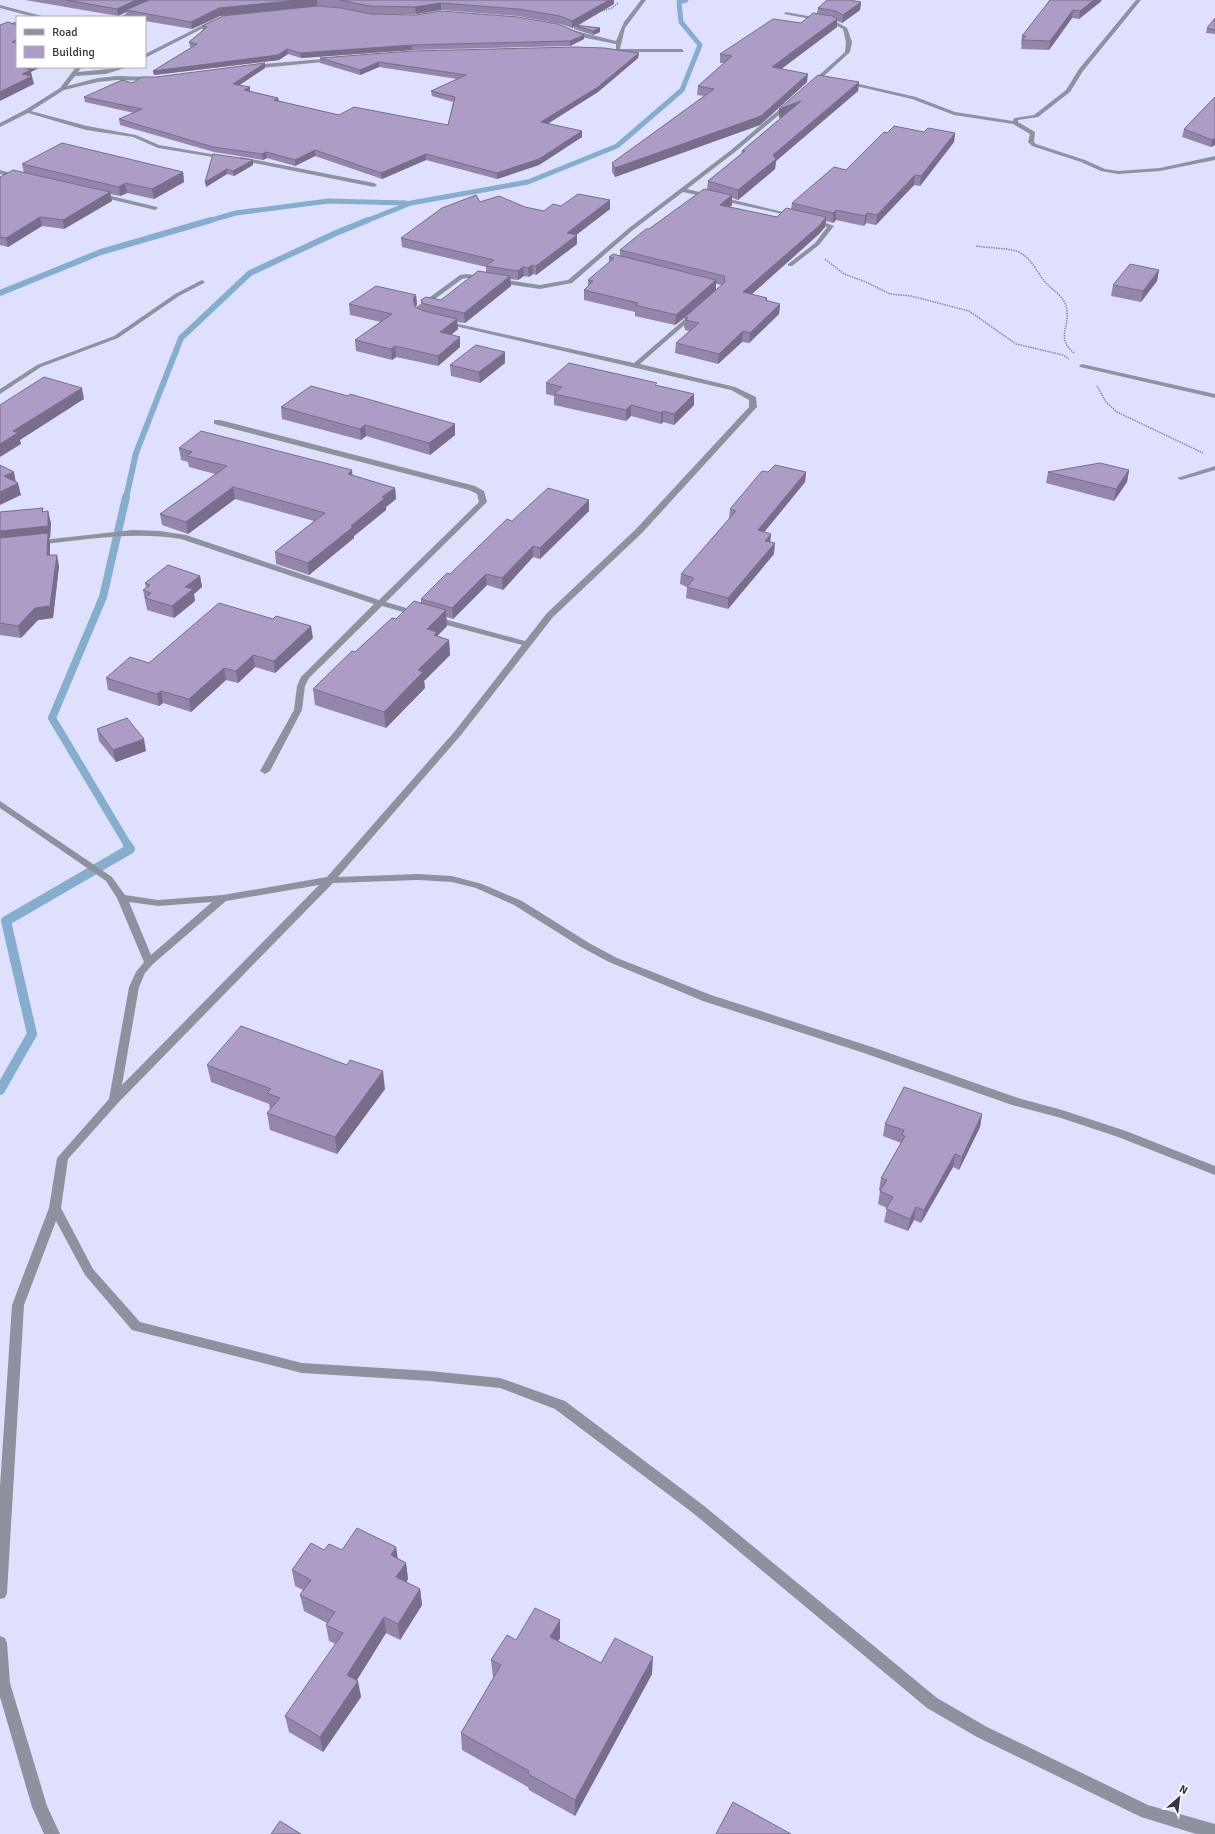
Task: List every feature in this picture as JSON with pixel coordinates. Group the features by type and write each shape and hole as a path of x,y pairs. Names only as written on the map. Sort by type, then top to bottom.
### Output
{"street":[{"path":"123,16 162,0"},
{"path":"618,50 618,35 644,0"},
{"path":"1015,123 1016,119 1036,116 1068,91 1081,70 1139,0"},
{"path":"0,6 30,16"},
{"path":"786,14 833,22 845,28 849,42 847,52 807,88"},
{"path":"146,56 222,18"},
{"path":"0,30 16,22"},
{"path":"569,30 583,36 617,43"},
{"path":"603,50 682,51"},
{"path":"244,67 337,59"},
{"path":"62,89 78,68"},
{"path":"74,74 106,72 121,68"},
{"path":"812,77 826,80"},
{"path":"0,125 27,111 62,89 98,80 117,78 157,79"},
{"path":"842,82 907,96 954,114 1015,123 1033,133 1031,142 1034,144 1089,163 1106,171 1120,172 1160,170 1184,166 1215,158"},
{"path":"427,319 418,316 417,309 460,277 478,277 540,287 570,282 631,229 761,129 795,98"},
{"path":"27,111 86,128 134,136 158,146 228,157"},
{"path":"1160,170 1166,165 1215,155"},
{"path":"236,158 374,185"},
{"path":"0,172 23,178"},
{"path":"683,190 803,218"},
{"path":"93,194 155,208"},
{"path":"790,266 817,244 832,226 811,219"},
{"path":"598,257 605,259"},
{"path":"0,392 39,366 116,337 177,295 202,282"},
{"path":"635,364 700,308"},
{"path":"0,1593 18,1305 54,1208 63,1158 114,1100 330,880 458,733 550,615 639,531 753,407 753,399 733,388 635,364 435,321"},
{"path":"1082,366 1215,396"},
{"path":"216,422 472,488 481,493 482,502 305,677 301,686 298,710 265,771"},
{"path":"1182,478 1215,468"},
{"path":"30,544 133,532 160,533 183,537 379,603 526,644"},
{"path":"0,804 109,879 122,898 149,962"},
{"path":"122,898 158,903 222,898 330,880 418,877 452,879 479,886 518,903 585,945 613,960 700,996 868,1050 1016,1102 1070,1116 1122,1134 1215,1171"},
{"path":"114,1100 134,987 141,972 149,962 222,898"},
{"path":"54,1208 90,1272 136,1326 302,1368 430,1376 500,1383 560,1405 698,1509 932,1703 982,1732 1146,1812 1215,1832"},
{"path":"0,1643 3,1683 40,1807 52,1834"}],"path":[{"path":"600,11 612,8 620,1"},
{"path":"817,244 822,255 827,261 844,274 866,282 890,294 911,296 969,311 1016,344 1063,356 1082,366"},
{"path":"976,246 1018,252 1026,256 1031,261 1045,282 1061,297 1067,311 1063,336 1064,341 1068,348 1077,356 1106,402 1117,412 1131,420 1208,455"}],"building":[{"path":"66,0 136,0 117,9"},
{"path":"149,0 299,0 219,8 191,22 126,10"},
{"path":"339,0 609,0 572,21 560,16 518,9 441,3 415,7 370,6"},
{"path":"827,0 849,0 861,2 843,15 836,11 818,8"},
{"path":"1050,0 1094,0 1080,11 1073,10 1050,41 1022,40 1026,36 1022,36"},
{"path":"317,6 341,8 370,14 416,15 441,11 518,17 558,24 584,35 570,41 412,45 300,53 287,49 278,55 153,71 197,44 189,42 207,27 202,26 223,16"},
{"path":"813,13 832,16 837,19 772,67 808,74 761,116 615,168 612,163 714,89 698,86 732,56 720,54 773,19 801,23"},
{"path":"1215,18 1215,30 1207,28"},
{"path":"8,22 16,25 16,40 12,42 16,43 16,68 31,70 22,74 32,76 0,92 0,25"},
{"path":"574,25 600,28 593,31"},
{"path":"575,47 604,48 639,53 598,87 541,122 582,131 539,159 497,173 426,154 381,173 315,150 295,160 266,152 262,154 213,147 119,119 142,109 84,97 122,80 132,83 142,77 156,77 265,63 233,84 250,87 244,90 278,98 274,100 339,115 354,107 448,125 455,97 431,91 466,75 379,62 360,70 320,58 412,51"},
{"path":"818,75 859,82 773,155 776,159 738,190 708,181 745,151 742,151 801,101 779,109"},
{"path":"1215,97 1215,138 1212,140 1184,129"},
{"path":"894,126 924,132 928,128 955,133 921,176 915,175 877,215 867,213 865,216 836,210 833,213 792,203 834,167 846,170 884,132 887,133"},
{"path":"62,143 183,172 152,189 125,183 119,187 22,164"},
{"path":"213,154 253,160 233,171 227,169 205,182"},
{"path":"13,170 110,192 63,220 40,217 6,238 0,237 0,177"},
{"path":"704,189 732,195 720,205 777,217 786,208 826,217 820,225 743,292 767,298 765,300 780,304 750,333 743,331 719,354 676,343 699,323 685,320 688,318 685,317 725,282 724,276 620,250 646,229 649,229"},
{"path":"578,194 610,200 567,233 577,235 536,266 532,265 528,268 523,267 518,271 486,266 494,260 401,238 442,208 476,195 480,202 499,196 525,207 544,211 553,204 561,206"},
{"path":"613,254 716,280 676,315 635,305 638,303 584,290 593,281 588,280 614,258 609,257"},
{"path":"1130,264 1159,270 1143,291 1113,285"},
{"path":"478,271 510,276 464,313 422,303 421,300 426,297 441,300"},
{"path":"376,286 416,295 413,298 415,307 424,311 457,319 440,332 460,337 438,356 395,346 391,349 355,340 392,314 349,304"},
{"path":"476,345 505,352 479,372 450,365"},
{"path":"569,363 657,383 655,385 694,394 674,414 663,411 661,413 631,405 626,410 554,394 562,387 546,383"},
{"path":"44,377 82,388 13,431 18,433 0,444 0,405"},
{"path":"311,386 348,396 350,394 455,424 429,443 365,425 360,429 281,407"},
{"path":"201,431 352,470 348,474 395,488 382,497 385,498 351,526 353,527 308,563 275,552 325,513 233,487 186,522 160,514 227,466 187,456 192,452 179,448"},
{"path":"1100,463 1129,470 1116,489 1048,472"},
{"path":"0,465 14,472 4,476 18,483 0,492"},
{"path":"775,465 806,472 758,530 771,534 765,541 775,543 728,598 687,587 694,578 681,574 736,511 730,509 762,471 768,472"},
{"path":"548,488 589,500 540,548 533,546 502,578 486,574 452,608 421,599 447,573 450,574 507,519 512,521"},
{"path":"43,508 42,512 48,511 48,526 0,531 0,512"},
{"path":"48,533 47,555 57,555 50,606 35,608 18,626 0,623 0,538"},
{"path":"168,565 200,576 185,587 193,589 172,606 145,598 151,593 143,590 150,585 145,583"},
{"path":"414,601 446,610 427,629 437,632 434,635 449,640 418,670 423,672 384,712 313,689 352,651 355,652 392,618 396,619"},
{"path":"219,603 273,619 276,616 311,626 274,661 253,655 236,671 224,668 189,699 161,691 157,694 106,678 130,657 149,663"},
{"path":"127,718 144,739 113,750 97,729"},
{"path":"241,1026 347,1065 350,1060 383,1071 335,1137 267,1113 280,1098 267,1093 271,1089 207,1065"},
{"path":"904,1087 982,1114 962,1157 955,1154 924,1210 916,1207 910,1219 886,1209 893,1197 880,1191 887,1180 881,1178 905,1136 902,1135 904,1130 885,1124"},
{"path":"357,1528 396,1547 391,1555 406,1563 396,1577 420,1589 398,1624 384,1617 347,1675 358,1681 320,1737 285,1716 343,1633 326,1625 335,1612 300,1595 311,1580 292,1570 311,1543 324,1550 329,1544 342,1550"},
{"path":"535,1608 560,1620 550,1637 601,1663 615,1638 653,1657 575,1800 528,1774 529,1771 461,1733 501,1665 491,1660 507,1635 516,1640"},
{"path":"733,1802 791,1834 716,1834"},
{"path":"280,1821 301,1834 271,1834"}],"waterway":[{"path":"366,221 411,203 528,182 617,146 682,90 700,45 681,22 679,2 686,0"},
{"path":"208,221 236,213 328,201 406,203"},
{"path":"0,293 101,252 211,220"},
{"path":"126,498 136,453 181,338 250,273 336,233 368,220"},
{"path":"126,497 103,597 52,718 129,847"},
{"path":"0,1090 32,1034 6,921 130,849 128,846"}]}
